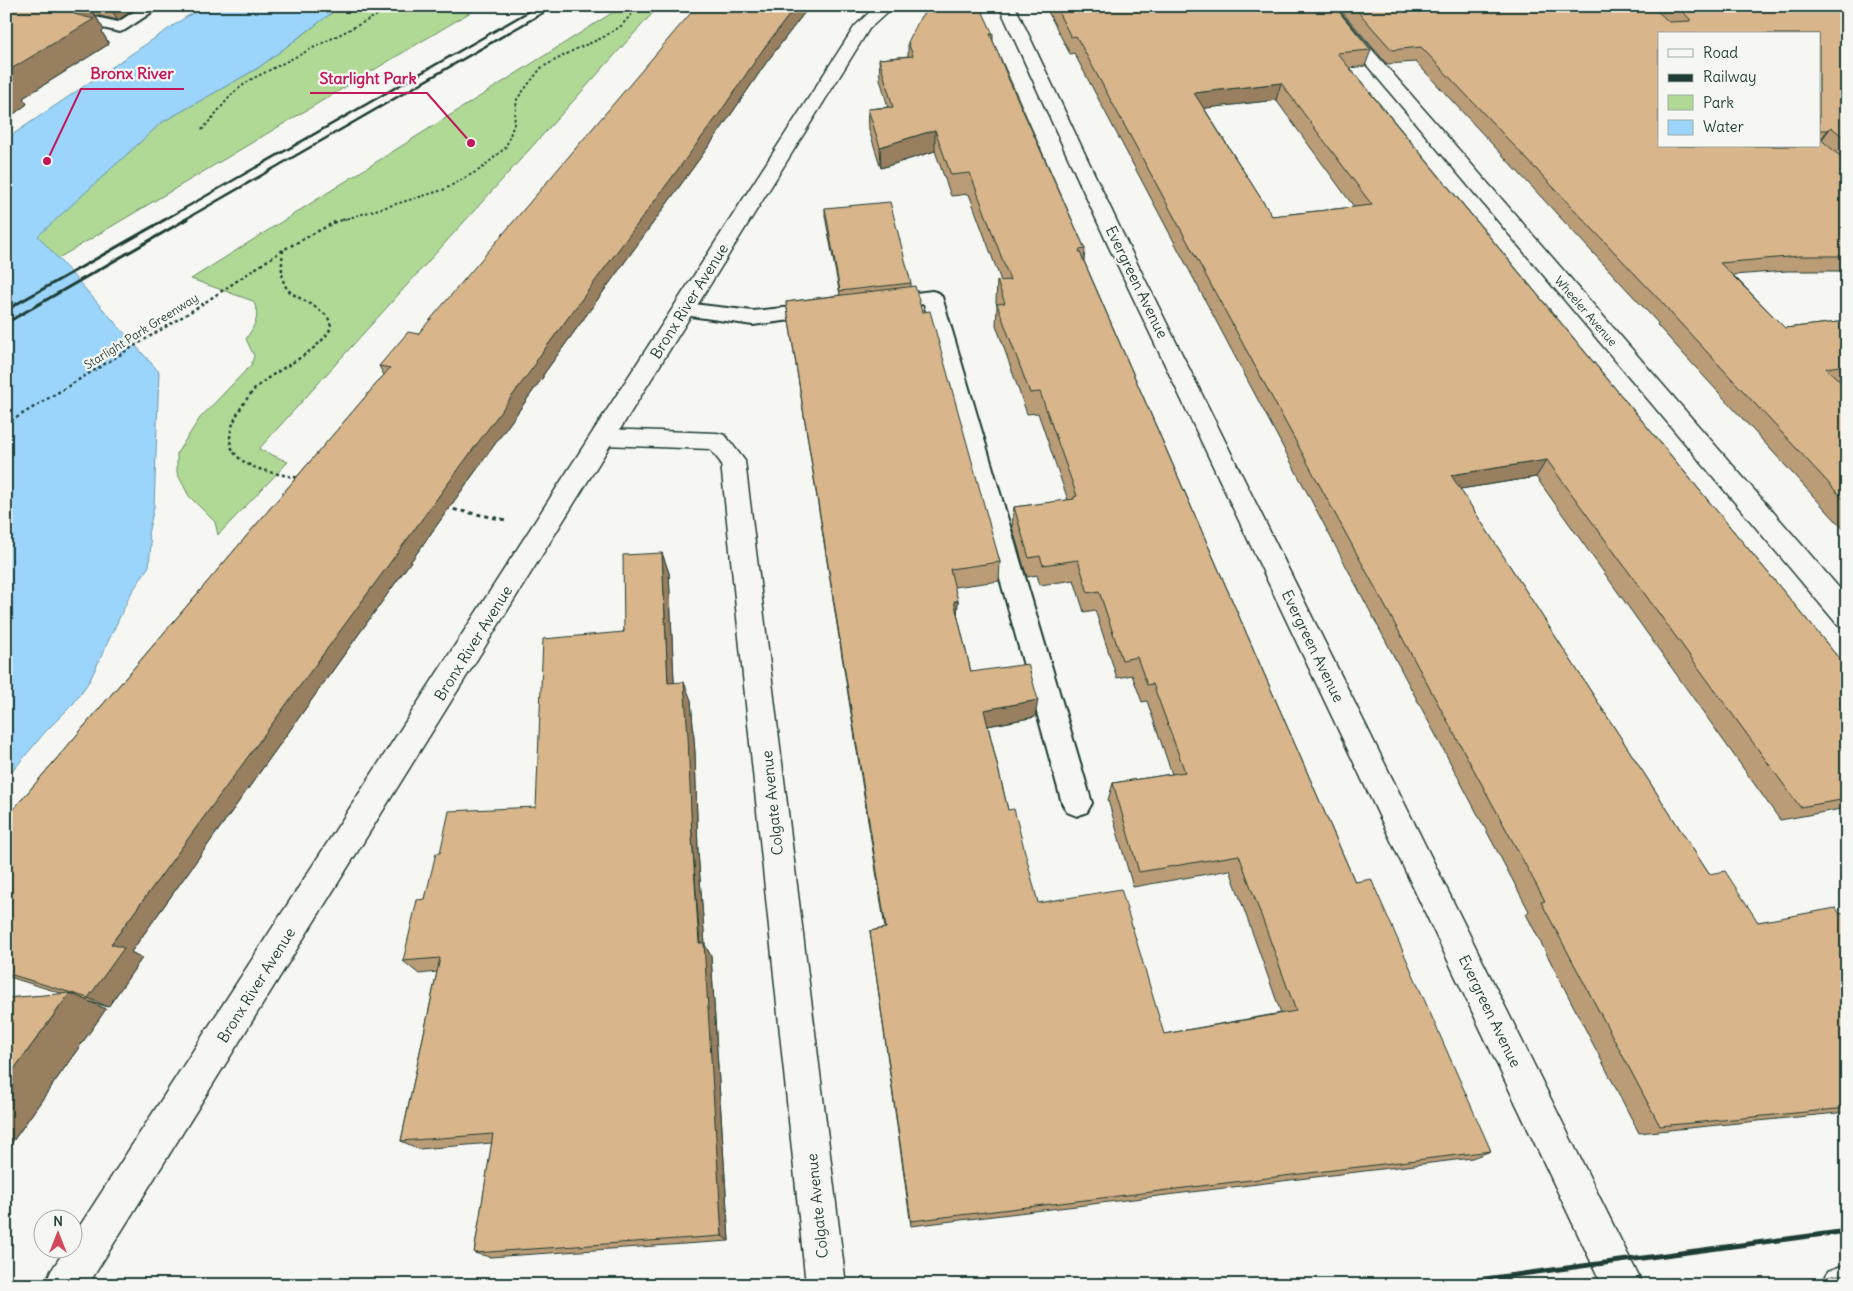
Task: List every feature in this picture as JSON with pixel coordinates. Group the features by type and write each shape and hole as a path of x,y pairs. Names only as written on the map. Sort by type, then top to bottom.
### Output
{"street":[{"name":"Bronx River Avenue","path":"66,1285 863,26 886,6"},
{"name":"Evergreen Avenue","path":"1007,6 1127,263 1623,1285"},
{"name":"Wheeler Avenue","path":"1325,6 1847,616"},
{"name":"Colgate Avenue","path":"603,437 717,441 733,461 826,1285"},
{"path":"1842,1285 1847,1284"}],"lane":[{"path":"23,6 120,27 154,6"},
{"path":"684,309 753,318 932,298 1077,804"}],"path":[{"path":"202,130 234,93 250,80 367,21 391,6"},
{"name":"Starlight Park Greenway","path":"6,424 195,309 283,250 335,222 443,190 481,169 506,147 514,124 517,99 541,68 574,50 602,38 621,26 639,6"},
{"path":"283,250 281,273 284,286 295,297 329,316 331,328 328,334 317,344 258,386 236,412 229,432 230,444 237,457 250,467 306,479"},
{"path":"438,507 546,527"}],"green space":[{"path":"341,6 481,6 57,259 37,236 161,123 258,68"},
{"path":"623,6 659,6 259,449 288,462 218,535 215,522 189,496 177,473 177,453 200,418 251,365 254,356 246,339 256,320 257,311 253,301 191,279"}],"water":[{"path":"207,6 341,6 258,68 161,123 38,236 159,372 154,507 148,534 151,543 149,566 130,595 90,680 73,704 45,732 6,779 6,139 186,17"}],"building":[{"path":"6,6 88,6 74,14 94,19 6,72"},
{"path":"697,6 796,6 764,48 719,114 536,361 111,944 124,948 88,998 6,973 6,818 390,368 379,366 408,332 418,334"},
{"path":"934,6 980,6 993,34 990,34 1009,80 1085,249 1079,250 1355,882 1371,879 1491,1151 911,1221 870,931 886,928 786,302 915,286 922,312 930,311 1000,562 950,569 958,601 954,601 971,672 1028,664 1038,700 984,710 1008,810 1014,809 1038,903 1121,889 1164,1034 1296,1011 1239,855 1139,872 1113,783 1185,772 1153,684 1147,685 1137,657 1122,660 1099,591 1088,593 1078,560 1043,565 1040,556 1029,558 1014,507 1074,499 1077,496 1040,392 1030,393 997,304 1005,303 997,281 1010,280 970,173 951,175 935,130 880,147 868,109 893,107 879,59 913,56 908,42 921,16"},
{"path":"1055,6 1334,6 1371,50 1337,53 1847,668 1847,799 1800,807 1547,460 1451,475 1709,874 1725,871 1758,922 1836,908 1840,914 1847,913 1847,1108 1660,1126 1541,902 1545,901 1076,36 1071,37","holes":["1281,83 1372,205 1272,216 1194,93"]},
{"path":"1353,6 1652,6 1669,22 1690,21 1676,6 1847,6 1847,140 1831,127 1828,130 1820,130 1820,32 1658,32 1658,148 1820,148 1820,139 1847,162 1847,256 1799,256 1720,263 1785,328 1847,321 1847,365 1826,368 1847,388 1847,503 1669,310 1421,47 1392,50"},
{"path":"890,202 911,283 840,291 825,208"},
{"path":"662,553 668,683 684,682 699,943 704,943 722,1236 474,1253 493,1134 401,1141 440,958 403,961 417,900 425,899 436,853 440,853 449,811 536,807 543,639 624,632 623,555"},
{"path":"70,993 6,1080 6,998"}],"railway":[{"path":"164,220 538,6"},
{"path":"184,220 555,6"},
{"path":"6,310 166,219"},
{"path":"6,323 187,219"},
{"path":"1439,1285 1847,1231"},
{"path":"1784,1285 1847,1276"}],"place":[{"name":"Starlight Park","path":"471,143"},
{"name":"Bronx River","path":"47,161"}]}
